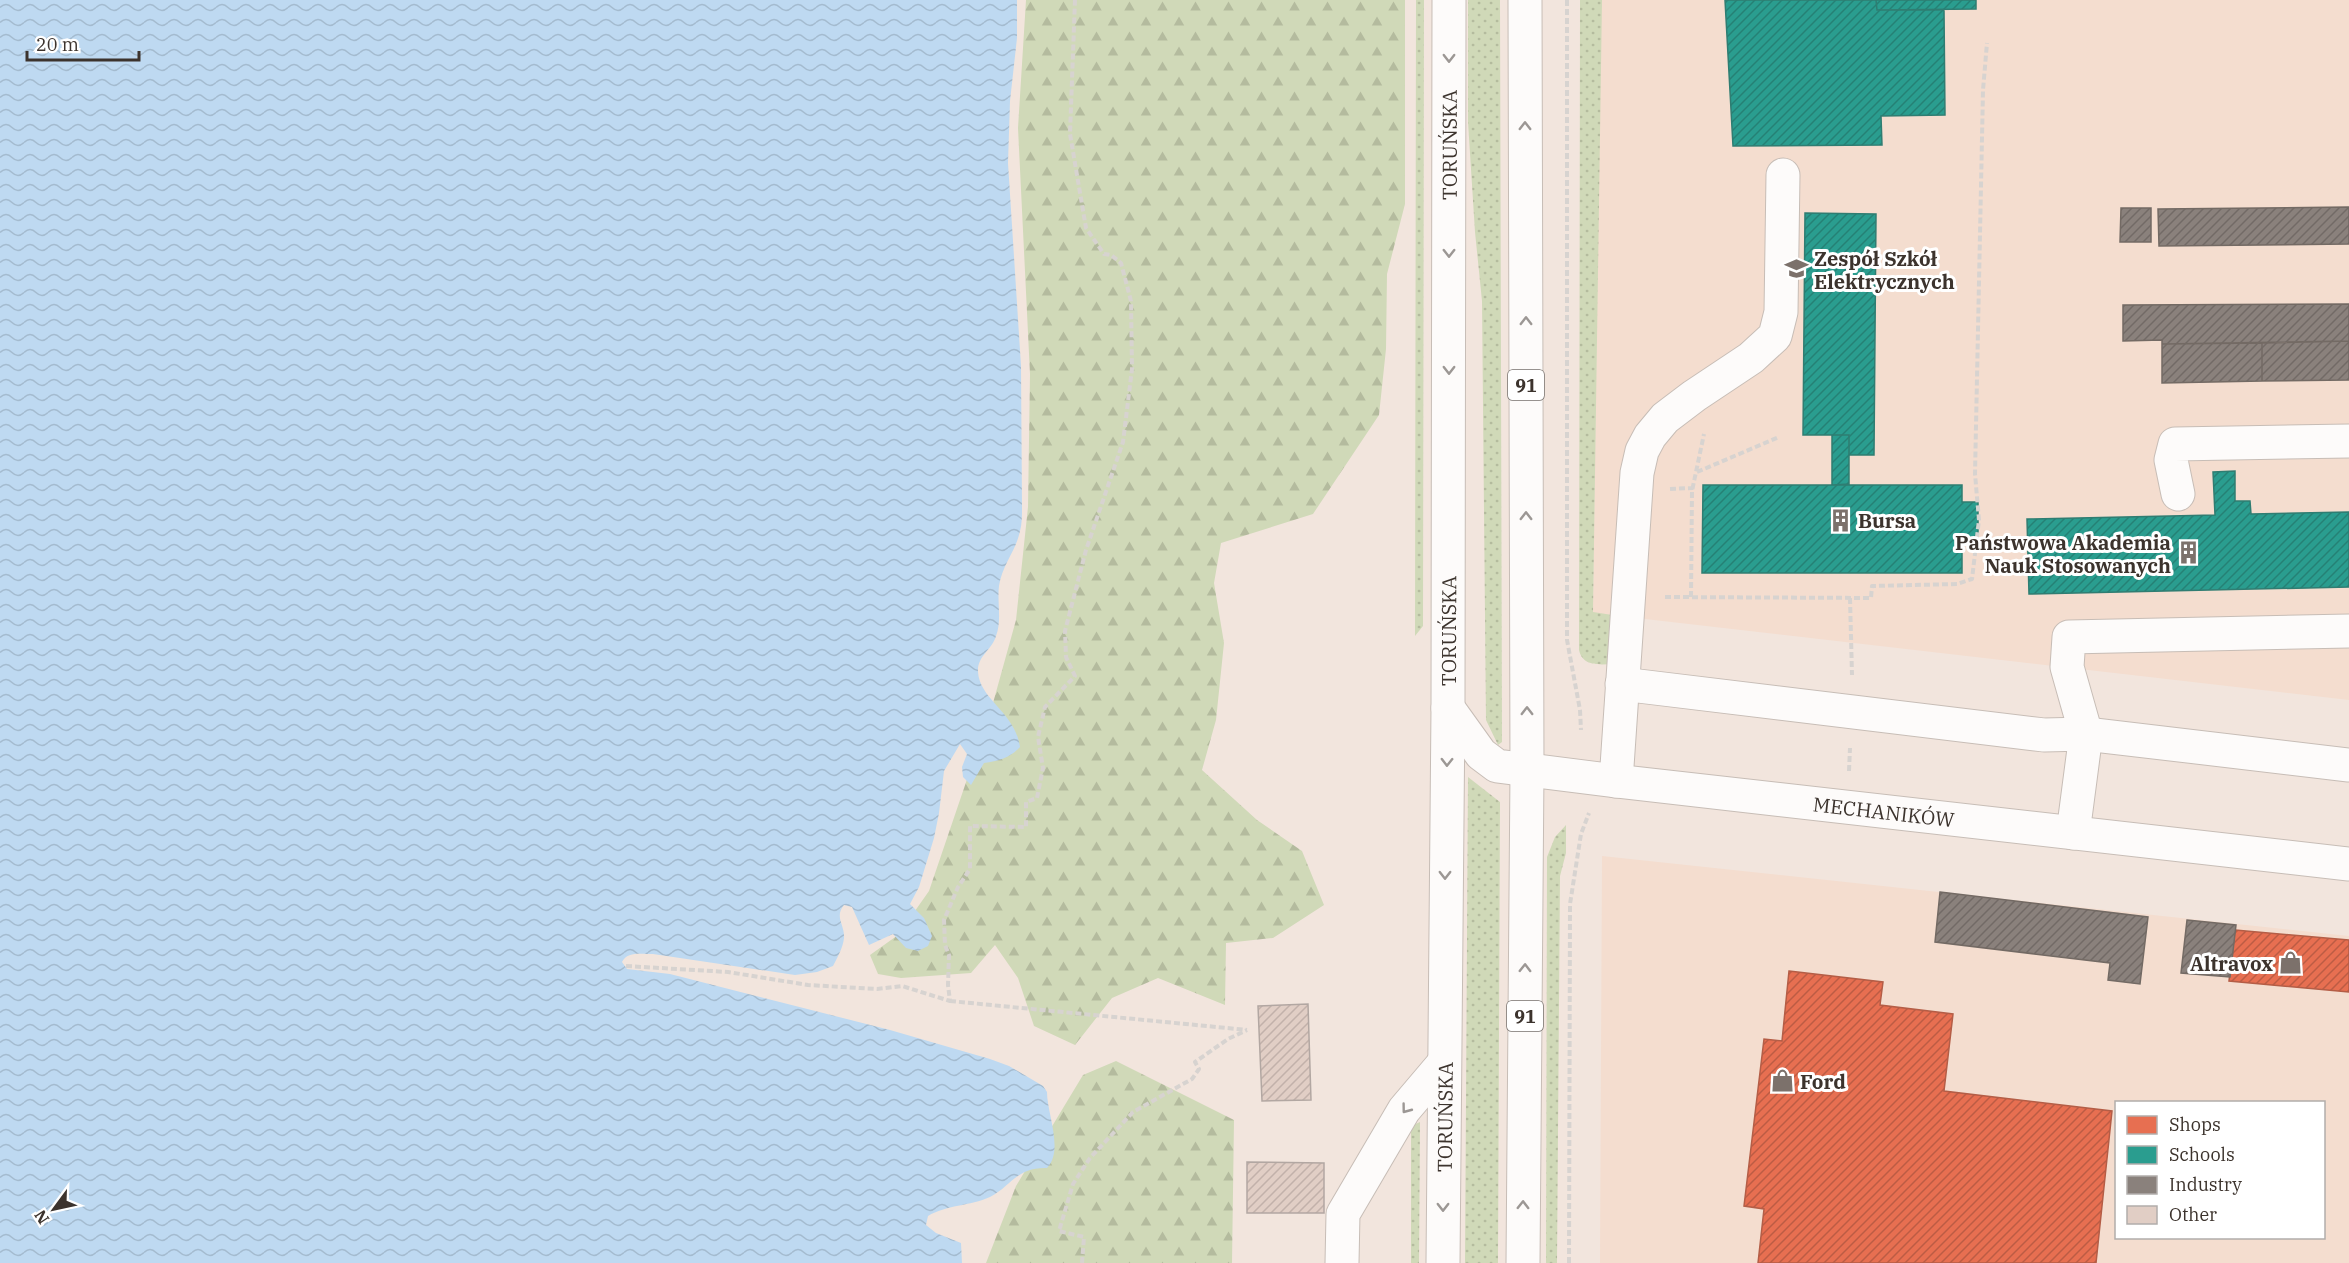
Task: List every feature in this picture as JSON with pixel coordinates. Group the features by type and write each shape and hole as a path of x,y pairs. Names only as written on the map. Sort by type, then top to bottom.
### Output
{"main road":[{"name":"TORUŃSKA","path":"1443,1263 1448,708 1449,0"},
{"name":"91","path":"1522,1263 1527,770 1525,0"},
{"path":"1616,781 1637,473 1642,451 1650,436 1665,418 1751,358 1775,336 1781,312 1783,175"},
{"path":"2178,494 2171,460 2175,444 2349,441"},
{"path":"2073,833 2086,734 2067,667 2069,637 2349,631"},
{"path":"1622,684 2044,735 2086,734 2349,765"},
{"name":"MECHANIKÓW","path":"1448,708 1481,754 1497,766 2349,864"},
{"path":"1342,1263 1343,1214 1404,1110 1443,1064"}],"path":[{"path":"950,1001 949,955 945,945 944,920 958,887 970,869 970,826 1026,827 1026,802 1037,798 1043,768 1038,737 1045,707 1076,676 1066,657 1065,632 1086,550 1123,442 1132,369 1131,301 1121,262 1112,255 1104,254 1086,228 1070,134 1076,0"},
{"path":"1567,0 1567,640 1580,710 1581,732"},
{"path":"1628,597 1871,598 1872,586 1957,584 1972,579 1979,520 1975,474 1983,90 1987,43"},
{"path":"1691,597 1692,491 1715,382"},
{"path":"1696,472 1779,437"},
{"path":"1569,1263 1570,904 1581,834 1589,817 1589,807"},
{"path":"626,966 729,972 808,985 877,989 902,986 950,1001 1247,1030 1228,1039 1195,1062 1199,1069 1192,1079 1133,1112 1090,1158 1073,1184 1059,1231 1084,1237 1082,1263"}],"shaded area":[{"path":"1601,0 2349,0 2349,700 1593,613"},
{"path":"1602,856 2349,936 2349,1263 1600,1263"}],"green space":[{"path":"1026,0 1405,0 1405,204 1387,274 1386,349 1379,415 1313,514 1221,543 1214,583 1224,643 1216,720 1202,770 1257,820 1302,851 1324,905 1273,938 1226,943 1225,1005 1158,978 1112,998 1075,1045 1034,1026 1018,978 995,945 971,973 901,978 878,974 870,955 898,935 929,891 993,703 1016,620 1028,507 1030,374 1018,128"},
{"path":"1416,0 1424,0 1423,626 1415,636"},
{"path":"1468,0 1500,0 1502,742 1498,745 1486,720 1482,301 1468,122"},
{"path":"1580,0 1602,0 1593,612 1619,616 1616,664 1593,664 1584,660 1579,650"},
{"path":"1468,777 1500,802 1498,1263 1465,1263"},
{"path":"1566,825 1566,853 1560,876 1557,1263 1546,1263 1547,857 1555,837"},
{"path":"1116,1061 1234,1120 1232,1263 986,1263 1016,1186 1083,1075"},
{"path":"1420,1122 1419,1263 1411,1263 1411,1126"}],"water":[{"path":"0,0 1017,0 1017,38 1010,101 1008,163 1021,366 1022,520 1018,538 1003,571 999,586 998,630 994,641 982,657 978,672 985,691 1012,724 1020,747 1004,758 984,763 971,785 963,777 962,767 967,754 960,744 944,771 934,838 919,887 910,904 924,918 932,936 928,946 918,951 906,948 893,934 869,945 852,907 844,905 840,913 844,933 841,949 833,966 817,972 795,975 653,954 627,956 622,962 627,969 670,974 890,1030 990,1059 1009,1066 1043,1086 1047,1092 1054,1142 1052,1160 1047,1168 1021,1174 990,1197 928,1216 926,1225 936,1233 961,1243 962,1263 0,1263"}],"building: Shops":[{"path":"2235,930 2349,940 2349,992 2229,981"},
{"path":"1789,971 1883,982 1880,1005 1953,1014 1944,1091 2112,1111 2096,1263 1758,1263 1764,1209 1744,1206 1764,1039 1782,1041"}],"building: Schools":[{"path":"1725,0 1876,0 1877,10 1944,10 1945,115 1881,116 1882,145 1733,146"},
{"path":"1876,0 1976,0 1976,9 1877,10"},
{"path":"1805,213 1876,214 1874,455 1849,455 1849,435 1803,435"},
{"path":"1832,435 1849,435 1849,484 1832,485"},
{"name":"Państwowa Akademia Nauk Stosowanych","path":"2235,471 2235,501 2250,501 2251,514 2349,512 2349,587 2029,594 2027,519 2215,515 2213,472"},
{"name":"Bursa","path":"1703,485 1962,485 1962,502 1978,502 1978,537 1962,537 1962,573 1702,573"}],"building: Industry":[{"path":"2349,207 2349,244 2159,246 2158,209"},
{"path":"2121,208 2151,208 2151,242 2120,242"},
{"path":"2349,304 2349,341 2162,344 2162,340 2123,341 2123,305"},
{"path":"2349,341 2349,380 2262,381 2262,343"},
{"path":"2262,343 2262,381 2162,383 2162,344"},
{"path":"1940,892 2148,917 2140,984 2108,980 2110,963 1935,942"},
{"path":"2187,920 2236,925 2230,977 2181,973"}],"building: Other":[{"path":"1308,1004 1311,1100 1262,1101 1258,1006"},
{"path":"1247,1162 1324,1163 1324,1213 1247,1213"}],"place":[{"name":"Zespół Szkół Elektrycznych","path":"1796,269"},
{"name":"Bursa","path":"1840,520"},
{"name":"Państwowa Akademia Nauk Stosowanych","path":"2189,553"},
{"name":"Altravox","path":"2291,963"},
{"name":"Ford","path":"1782,1081"}]}
